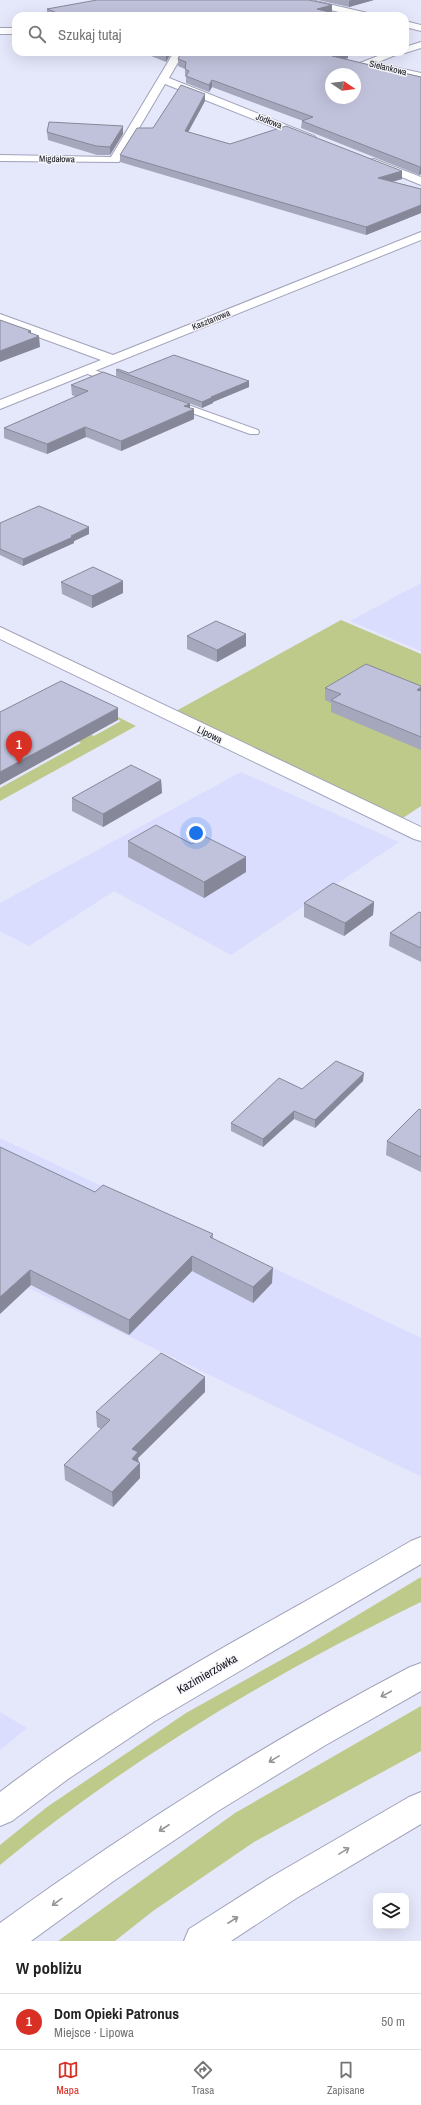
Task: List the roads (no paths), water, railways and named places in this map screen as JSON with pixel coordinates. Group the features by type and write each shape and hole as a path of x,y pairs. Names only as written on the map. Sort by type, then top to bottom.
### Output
{"main road":[{"path":"299,0 352,12"},
{"path":"409,25 421,28"},
{"path":"0,31 12,31"},
{"path":"409,40 421,41"},
{"path":"409,49 421,45"},
{"path":"162,79 176,56"},
{"name":"Sielankowa","path":"386,56 365,63 421,76"},
{"name":"Jodłowa","path":"162,79 319,141"},
{"name":"Migdałowa","path":"0,158 115,160 162,79"},
{"path":"363,158 421,181"},
{"name":"Kasztanowa","path":"0,404 421,236"},
{"path":"0,318 112,360"},
{"name":"Lipowa","path":"0,632 421,835"},
{"name":"Kazimierzówka","path":"0,1811 37,1782 114,1730 421,1549"},
{"path":"3,1941 96,1874 234,1783 371,1702 421,1676"},
{"path":"201,1941 283,1888 421,1807"}],"lane":[{"path":"86,370 130,386"},
{"path":"166,400 254,432"}],"place":[{"name":"Dom Opieki Patronus","path":"19,764"}]}
